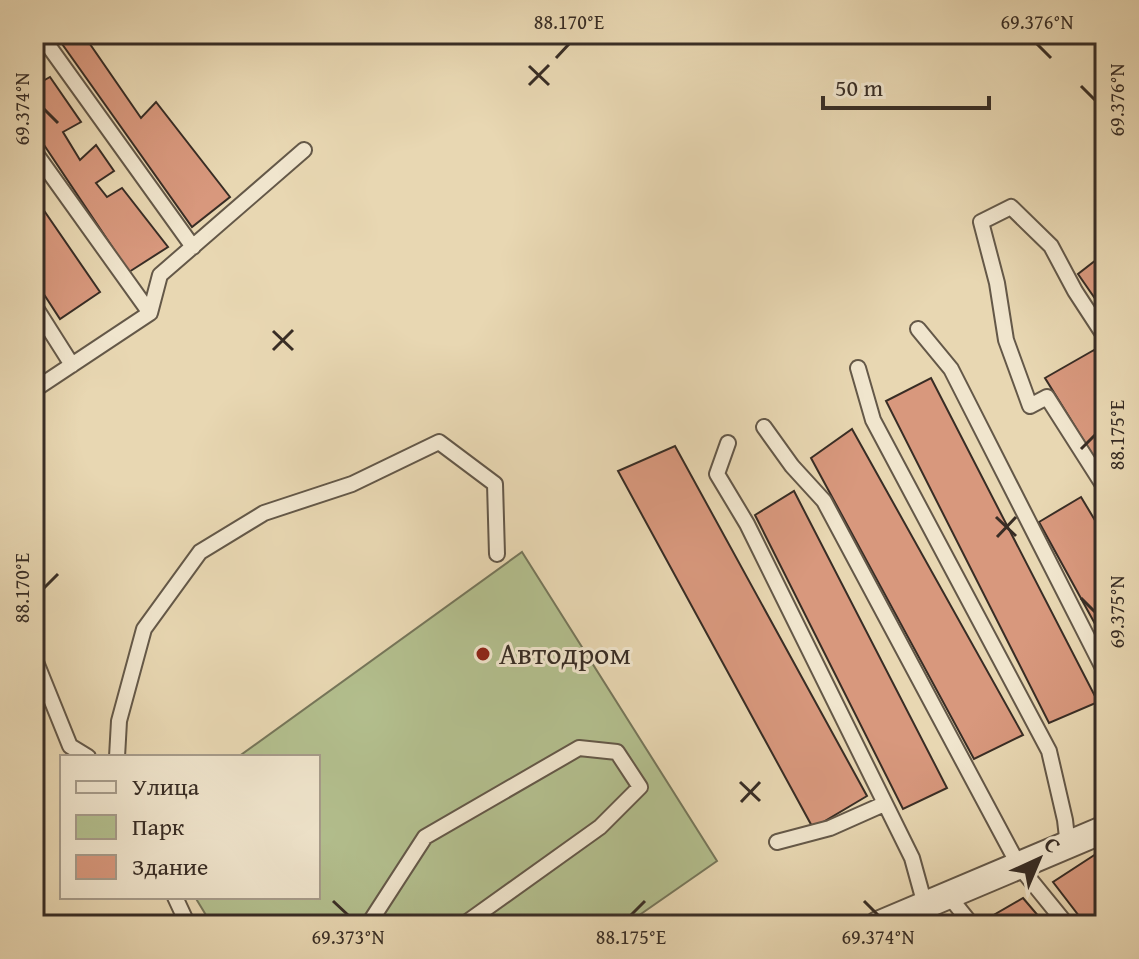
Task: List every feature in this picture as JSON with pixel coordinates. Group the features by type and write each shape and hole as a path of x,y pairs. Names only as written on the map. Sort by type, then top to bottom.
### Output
{"street":[{"path":"878,925 1105,829"}],"lane":[{"path":"40,34 193,247"},
{"path":"34,389 150,313 160,275 304,150"},
{"path":"34,151 150,313"},
{"path":"1105,337 1051,246 1011,207 981,222 997,283 1006,340 1030,406 1047,397 1105,488"},
{"path":"34,305 72,365"},
{"path":"918,329 951,369 1105,672"},
{"path":"858,368 873,420 1049,751 1068,846"},
{"path":"764,427 792,466 824,501 1019,866 1067,925"},
{"path":"117,755 119,721 144,629 200,552 264,513 352,484 439,442 495,484 497,554"},
{"path":"728,443 717,474 747,524 884,804 937,900 972,925"},
{"path":"34,657 70,746 85,755"},
{"path":"368,925 425,837 579,748 617,752 640,787 600,827 463,925"},
{"path":"777,842 830,828 884,804"},
{"path":"176,899 188,925"}],"green space":[{"name":"Автодром","path":"522,552 717,861 625,925 212,925 196,899 320,899 320,755 241,755"}],"building":[{"path":"55,34 83,34 141,118 156,102 230,197 192,227"},
{"path":"50,77 81,122 63,132 80,160 96,145 114,171 96,183 107,197 122,188 168,247 129,272 34,130 34,86"},
{"path":"34,196 100,292 60,319 34,279"},
{"path":"1105,253 1105,313 1078,274"},
{"path":"1094,350 1105,368 1105,475 1045,378"},
{"path":"931,378 1098,702 1049,723 886,401"},
{"path":"852,429 1023,735 974,759 811,458"},
{"path":"675,446 867,796 813,828 618,471"},
{"path":"794,491 947,788 903,809 755,515"},
{"path":"1081,497 1105,537 1105,642 1039,522"},
{"path":"1099,852 1105,859 1105,925 1086,925 1053,882"},
{"path":"1023,898 1046,925 989,925 985,920"}],"place":[{"name":"Автодром","path":"483,654"}]}
